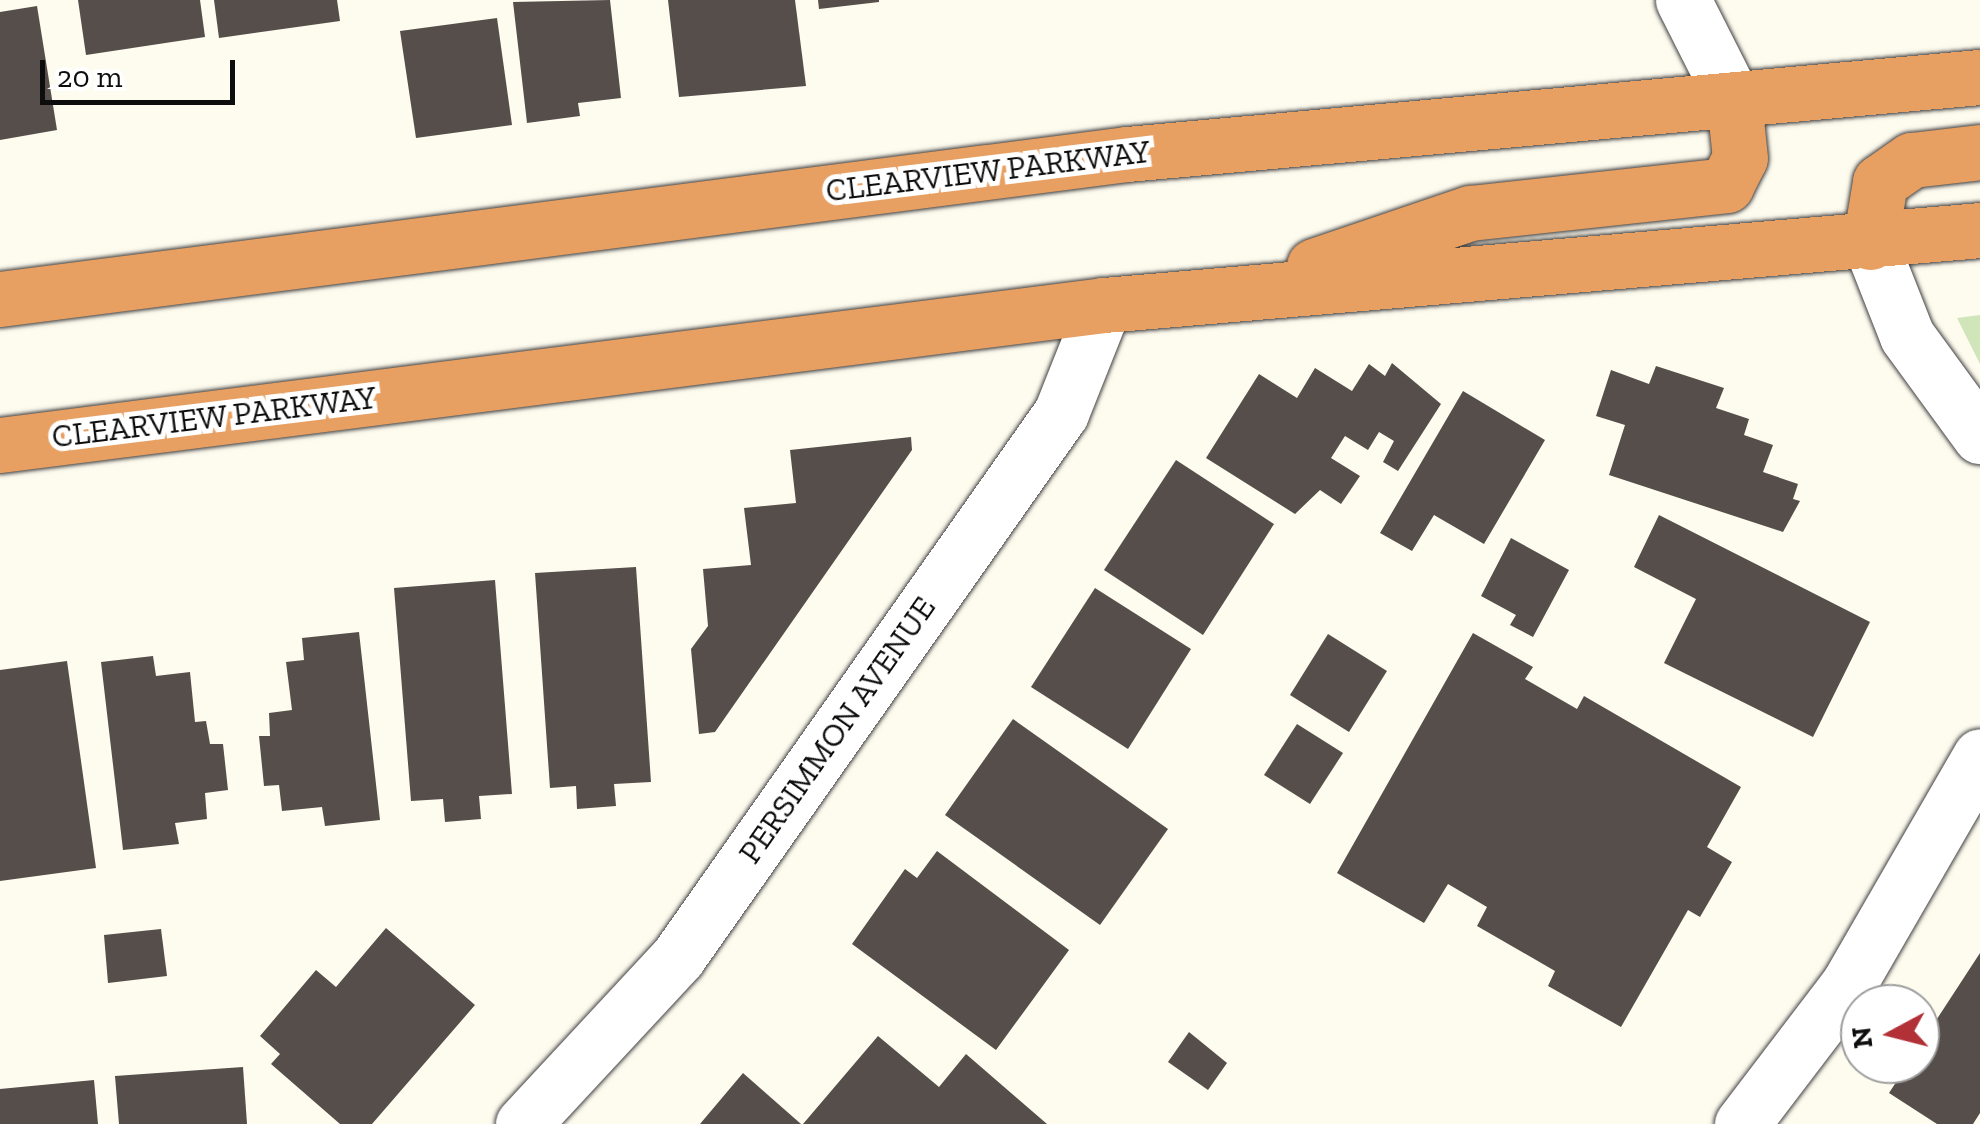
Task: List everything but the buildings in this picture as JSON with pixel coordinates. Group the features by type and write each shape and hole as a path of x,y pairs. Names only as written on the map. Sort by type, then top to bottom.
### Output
{"highway":[{"name":"CLEARVIEW PARKWAY","path":"0,299 1127,154 1980,77"},
{"path":"1230,294 1470,213 1726,185 1740,158 1734,101"},
{"path":"1870,242 1880,182 1912,160 1980,152"},
{"name":"CLEARVIEW PARKWAY","path":"0,445 1104,304 1980,230"}],"street":[{"path":"1683,0 1734,101"},
{"path":"1870,242 1907,336 1980,436"},
{"name":"PERSIMMON AVENUE","path":"523,1124 712,910 1060,412 1104,304"},
{"path":"1742,1124 1848,984 1980,756"}],"green space":[{"path":"1980,315 1980,364 1957,318"}]}
